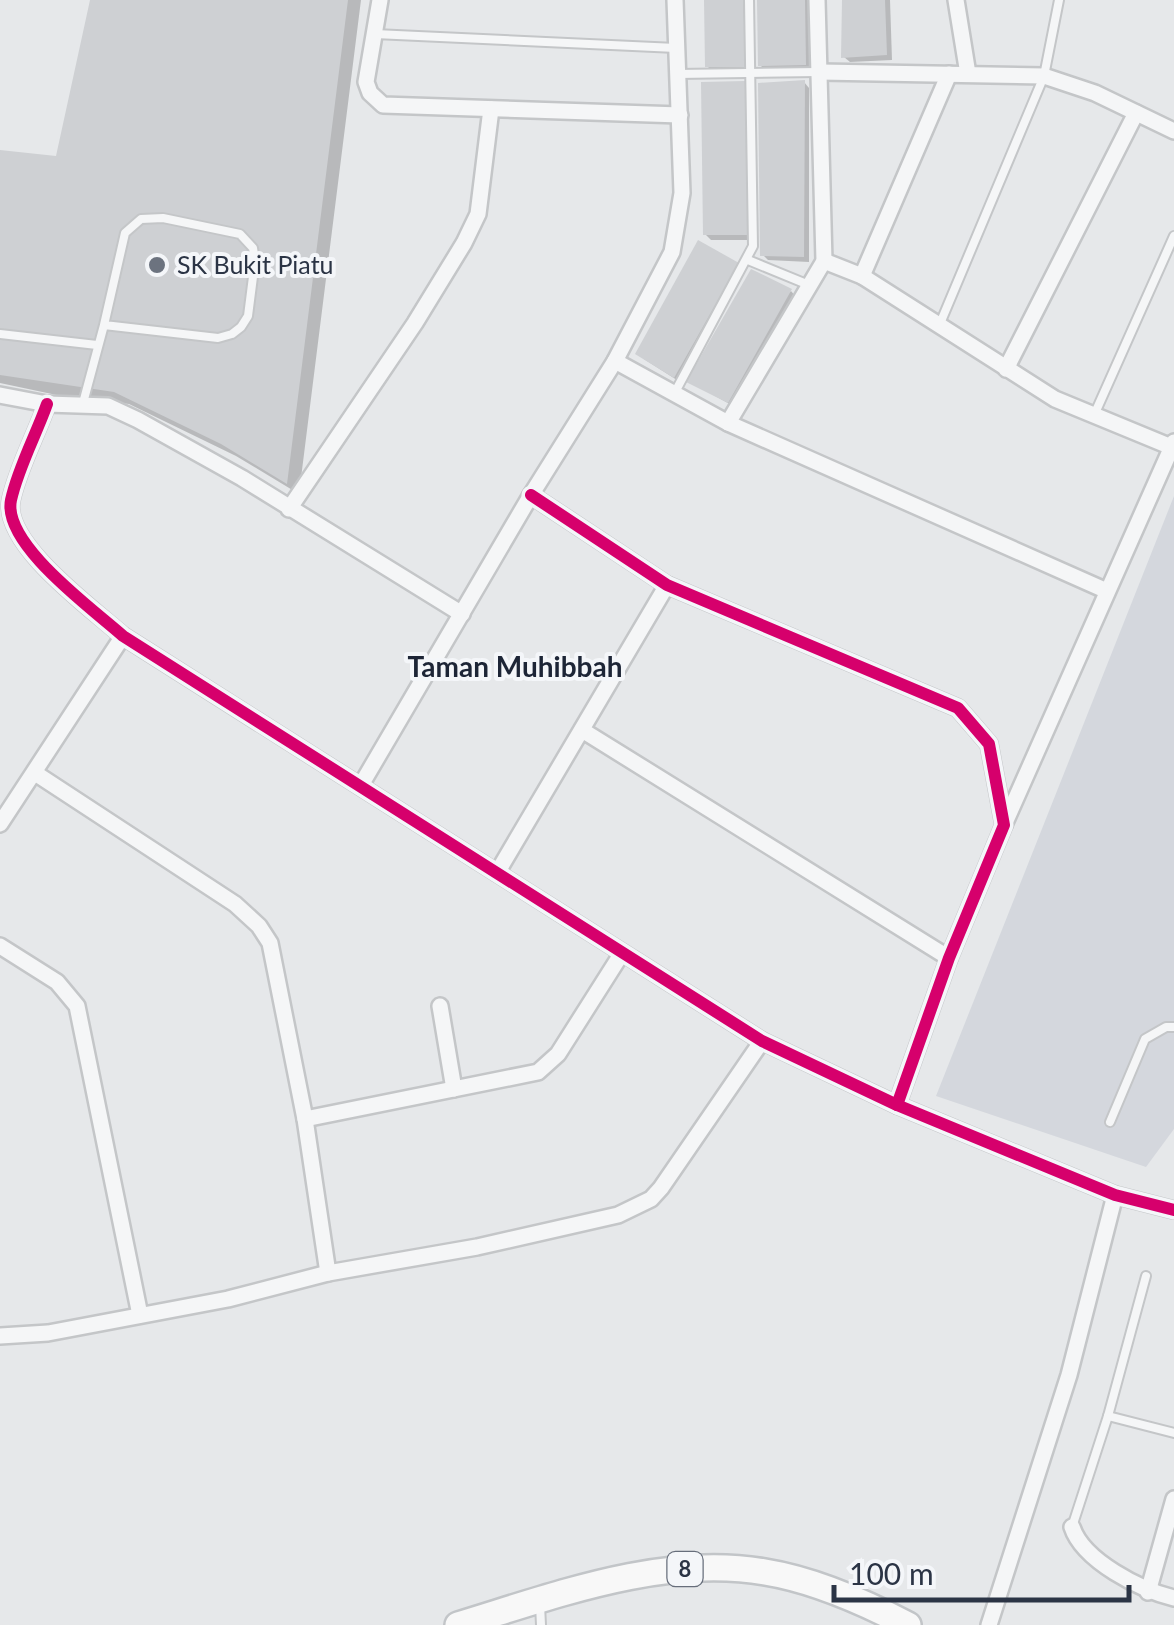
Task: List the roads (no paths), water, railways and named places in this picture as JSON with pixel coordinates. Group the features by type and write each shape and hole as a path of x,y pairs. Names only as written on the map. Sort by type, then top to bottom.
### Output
{"main road":[{"name":"8","path":"458,1625 541,1613 642,1576 729,1568 807,1582 908,1625"}],"street":[{"path":"380,0 366,82 370,94 383,104 680,116"},
{"path":"361,785 615,362 677,238 682,193 675,0"},
{"path":"728,423 824,261 817,0"},
{"path":"956,0 968,74"},
{"path":"820,72 1044,76 1094,93 1174,132"},
{"path":"862,276 949,74"},
{"path":"289,509 464,243 478,214 490,109"},
{"path":"1006,369 1136,113"},
{"path":"824,261 862,276 1055,399 1173,445 1004,825 897,1105"},
{"path":"615,362 728,423 1108,591"},
{"path":"0,395 47,404 108,406 138,420 242,478 462,614"},
{"path":"47,404 10,503 13,523 27,546 52,572 123,636 762,1040 897,1105 1115,1194 1174,1210"},
{"path":"532,496 667,585 958,708 989,744 1004,825"},
{"path":"498,874 667,585"},
{"path":"0,824 123,636"},
{"path":"582,730 950,958"},
{"path":"35,773 235,904 259,926 270,943 305,1118 328,1273"},
{"path":"0,946 56,982 77,1006 140,1315"},
{"path":"305,1118 521,1077 548,1065 622,954"},
{"path":"440,1006 454,1089"},
{"path":"0,1336 48,1333 228,1299 328,1273 477,1247 618,1216 651,1199 762,1040"},
{"path":"989,1625 1069,1375 1115,1194"},
{"path":"1148,1592 1174,1499"},
{"path":"1072,1528 1086,1550 1148,1592 1174,1598"}],"lane":[{"path":"674,394 748,260 755,232 749,0"},
{"path":"938,326 1044,76 1060,0"},
{"path":"374,34 676,48"},
{"path":"677,74 820,72"},
{"path":"83,403 125,233 141,219 163,218 240,234 254,248 248,316 242,328 232,334 218,338 104,325"},
{"path":"1095,414 1174,236"},
{"path":"748,260 809,285"},
{"path":"0,334 97,345"},
{"path":"1110,1122 1145,1039 1166,1027 1174,1027"},
{"path":"1072,1528 1146,1276"},
{"path":"1108,1416 1174,1433"}],"place":[{"name":"SK Bukit Piatu","path":"157,265"}],"district":[{"name":"Taman Muhibbah","path":"515,667"}]}
